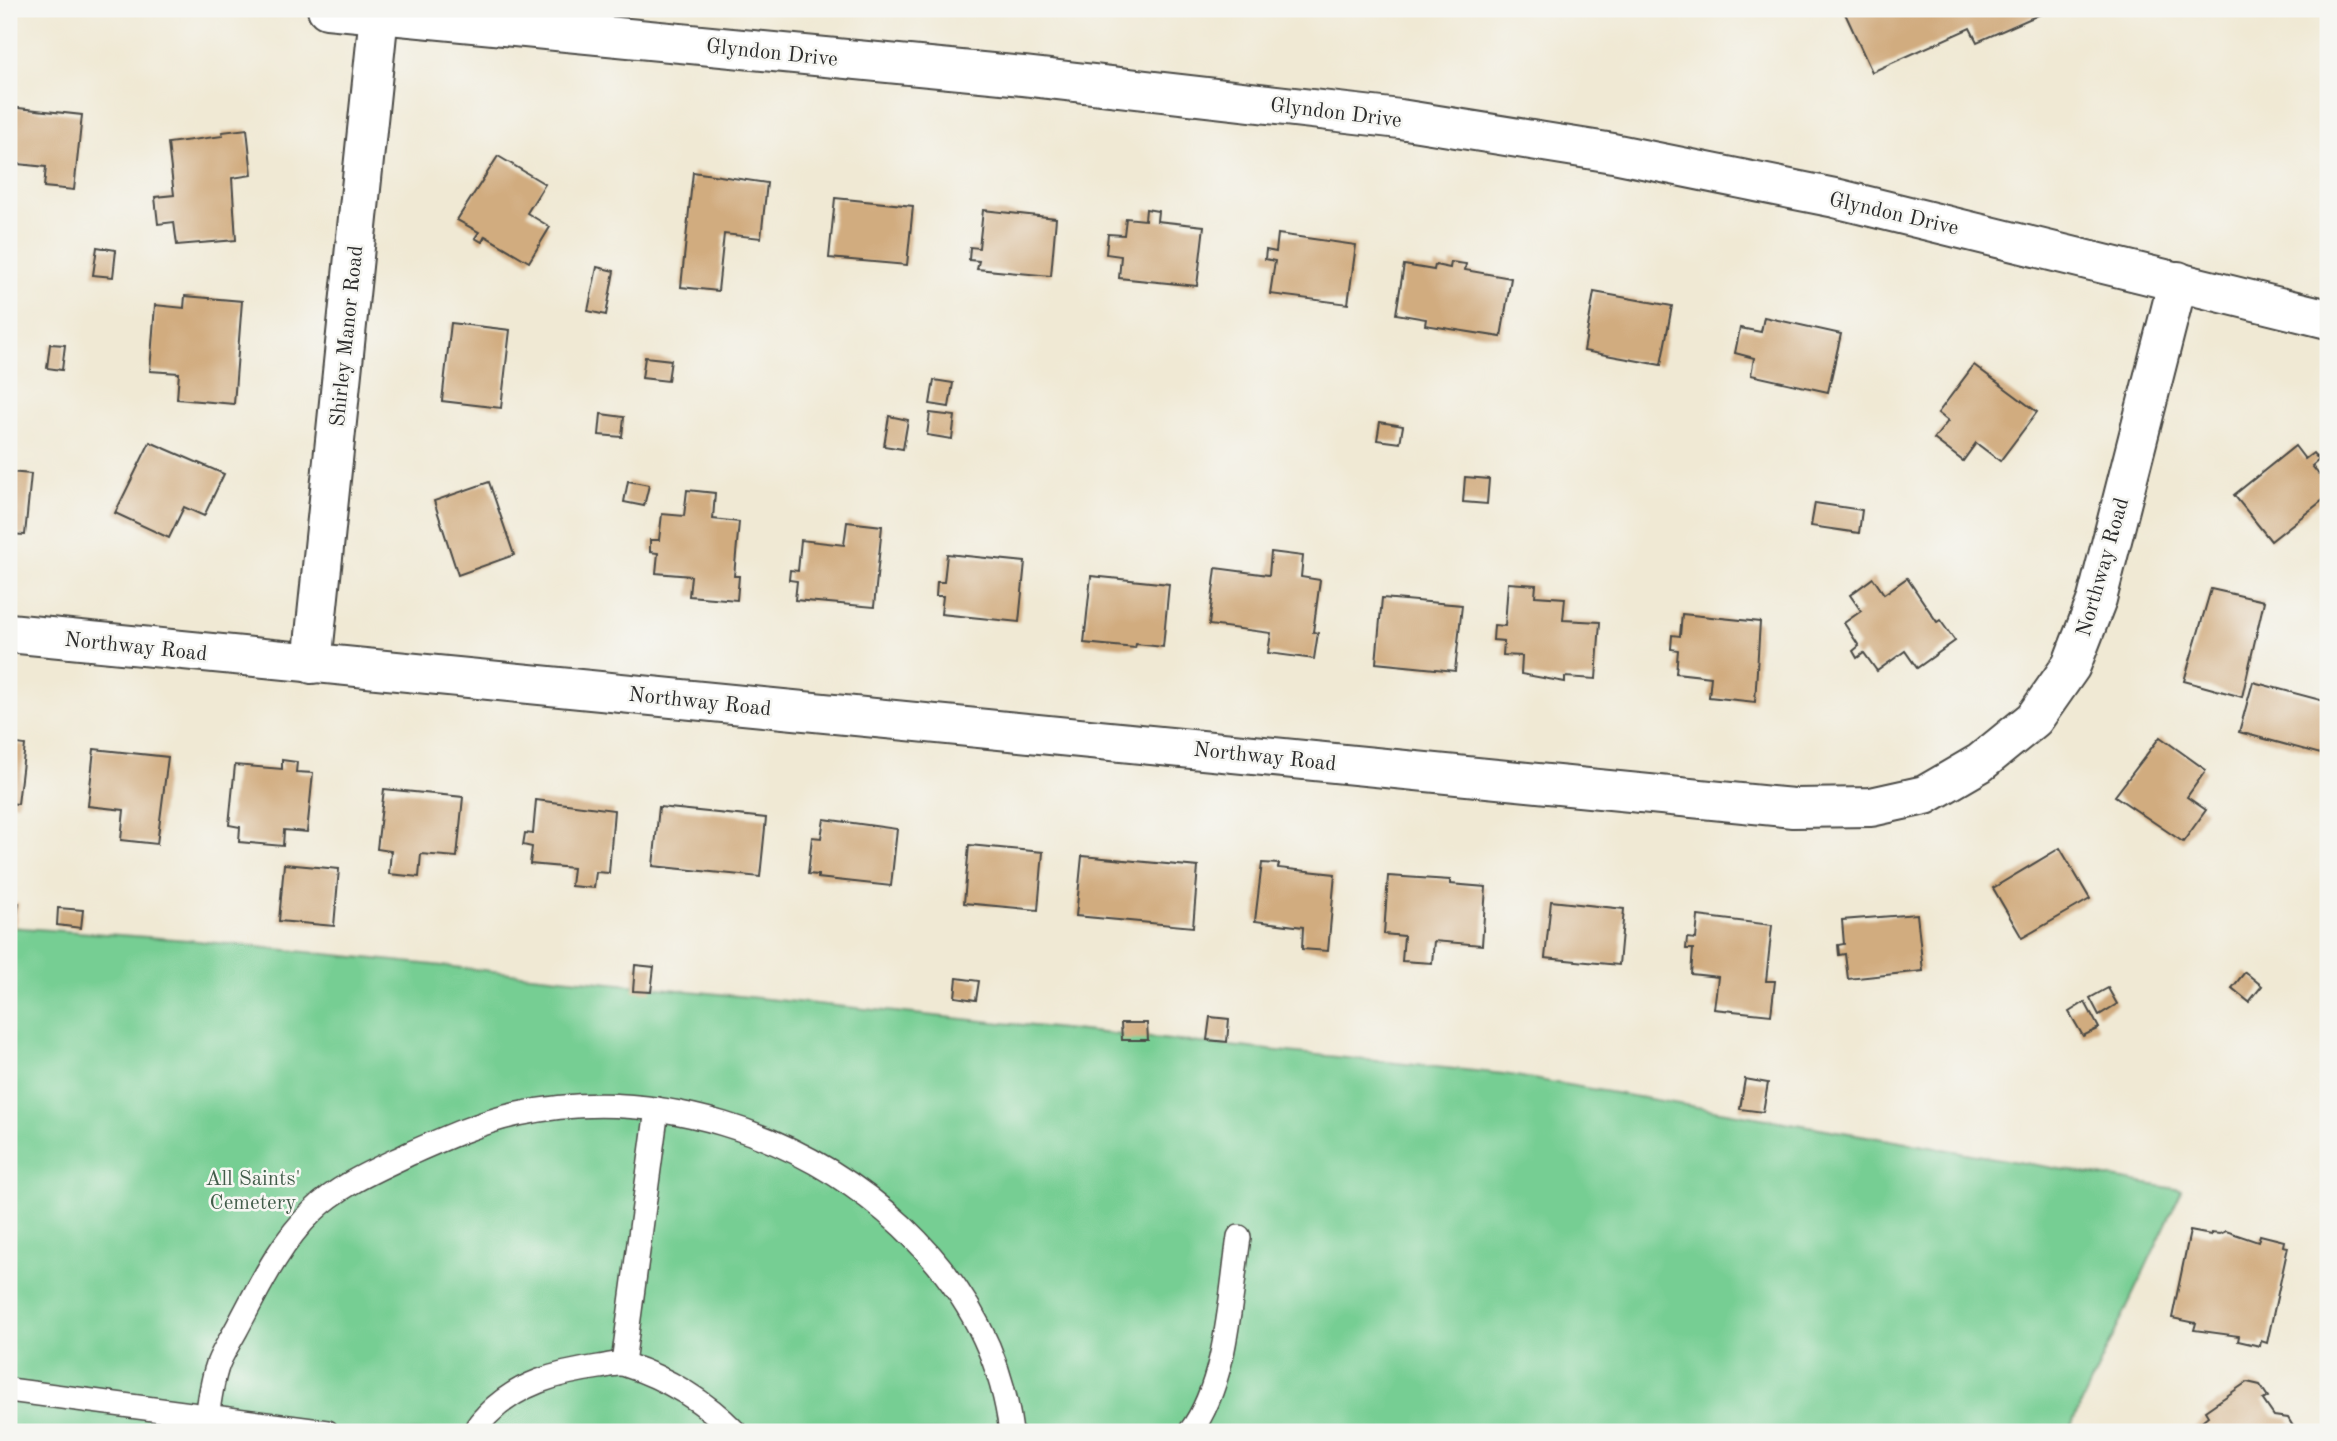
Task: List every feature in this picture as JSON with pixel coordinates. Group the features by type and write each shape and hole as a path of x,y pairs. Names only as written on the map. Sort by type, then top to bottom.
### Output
{"street":[{"name":"Glyndon Drive","path":"327,9 379,11 1023,76 1401,120 1613,153 1835,198 2328,319"},
{"name":"Shirley Manor Road","path":"313,664 379,11"},
{"name":"Northway Road","path":"9,633 1793,808 1871,807 1925,795 1980,763 2034,719 2071,666 2097,598 2178,281"}],"lane":[{"path":"206,1424 216,1368 272,1263 314,1210 369,1173 442,1139 518,1114 595,1105 657,1109 765,1136 828,1168 877,1202 928,1250 970,1306 993,1356 1007,1404 1011,1432"},
{"path":"623,1363 657,1109"},
{"path":"1190,1432 1202,1416 1219,1362 1239,1237"},
{"path":"475,1432 495,1406 524,1386 562,1372 623,1363 684,1391 717,1413 736,1432"},
{"path":"9,1390 206,1424 327,1432"}],"green space":[{"name":"All Saints' Cemetery","path":"9,927 188,940 1504,1074 2182,1190 2068,1432 9,1432"}],"building":[{"path":"1843,9 2052,9 1977,42 1970,28 1872,72"},
{"path":"9,107 82,115 74,190 44,187 46,167 9,163"},
{"path":"247,129 252,175 232,178 236,240 177,245 174,222 158,224 155,197 174,195 168,143 223,136 222,132"},
{"path":"498,156 545,184 527,213 550,227 529,262 485,236 482,242 475,238 479,232 457,220"},
{"path":"693,172 767,183 761,238 724,234 718,291 681,287"},
{"path":"835,198 913,206 907,265 829,258"},
{"path":"1146,209 1158,211 1157,221 1204,226 1197,286 1119,278 1121,256 1106,254 1108,234 1124,235 1126,218 1145,220"},
{"path":"983,210 1056,218 1051,276 977,269 979,261 969,260 970,247 979,248"},
{"path":"1278,234 1356,245 1348,304 1270,294 1275,261 1265,259 1266,250 1276,252"},
{"path":"97,247 116,250 113,277 93,275"},
{"path":"1451,262 1466,264 1465,270 1511,278 1501,337 1425,325 1426,319 1396,314 1404,265 1434,270 1435,265 1450,268"},
{"path":"597,267 614,271 606,315 588,311"},
{"path":"1594,292 1672,306 1661,365 1584,351"},
{"path":"185,296 242,301 234,404 177,399 179,373 150,371 155,305 184,308"},
{"path":"1764,317 1841,334 1828,392 1751,375 1754,358 1735,353 1740,328 1761,332"},
{"path":"451,323 510,330 501,408 442,401"},
{"path":"50,344 65,345 62,370 47,368"},
{"path":"645,357 671,360 668,381 642,378"},
{"path":"1974,365 2037,412 2000,461 1976,443 1963,461 1934,439 1948,421 1938,413"},
{"path":"934,380 953,383 949,407 930,404"},
{"path":"930,413 955,416 952,439 927,435"},
{"path":"601,414 624,417 622,437 599,435"},
{"path":"889,416 908,420 903,449 884,446"},
{"path":"1380,422 1403,426 1400,443 1377,440"},
{"path":"150,442 224,474 204,516 184,507 169,538 115,513"},
{"path":"2295,446 2305,459 2313,453 2319,460 2312,466 2328,486 2328,496 2271,541 2234,495"},
{"path":"9,472 31,474 25,535 9,534"},
{"path":"1465,477 1489,479 1487,504 1463,502"},
{"path":"628,481 649,485 644,506 624,502"},
{"path":"489,482 514,555 458,575 434,501"},
{"path":"687,490 715,493 713,519 739,522 734,576 739,576 737,600 689,596 691,576 656,573 658,553 650,552 650,540 659,540 662,514 684,516"},
{"path":"1815,503 1862,510 1859,533 1811,526"},
{"path":"847,522 882,526 874,607 795,600 797,581 789,580 790,570 798,571 801,540 844,545"},
{"path":"1271,552 1303,556 1301,577 1320,580 1313,632 1318,633 1314,659 1268,653 1271,633 1209,625 1216,568 1269,575"},
{"path":"947,554 1025,562 1019,622 941,614 943,596 936,596 937,582 944,582"},
{"path":"1091,576 1169,584 1163,647 1136,644 1135,648 1084,643"},
{"path":"1873,578 1884,594 1907,578 1937,622 1940,620 1955,641 1917,668 1905,651 1877,671 1864,653 1857,658 1853,651 1859,646 1844,623 1861,611 1850,595"},
{"path":"1508,583 1536,585 1535,596 1565,598 1563,620 1600,622 1596,679 1565,677 1565,682 1521,674 1522,656 1503,655 1504,641 1493,640 1494,625 1505,626"},
{"path":"2211,589 2264,601 2242,697 2184,681"},
{"path":"1382,598 1462,605 1455,671 1376,663"},
{"path":"1682,614 1760,622 1755,702 1709,697 1711,677 1676,673 1678,650 1671,649 1672,635 1680,636"},
{"path":"2253,682 2328,702 2328,756 2239,732"},
{"path":"2160,737 2206,770 2187,797 2206,810 2183,842 2115,796"},
{"path":"9,743 25,745 18,804 9,803"},
{"path":"94,749 168,757 157,844 121,840 124,810 88,806"},
{"path":"282,760 297,762 296,772 313,773 307,832 284,830 283,846 239,842 240,827 229,825 235,765 282,769"},
{"path":"384,789 463,797 457,857 421,854 419,877 389,874 391,851 377,849"},
{"path":"536,800 614,810 609,873 596,872 594,888 571,886 573,868 530,864 532,847 523,845 525,833 533,834"},
{"path":"659,807 766,818 760,877 653,866"},
{"path":"824,819 897,829 891,886 818,878 818,875 808,874 812,837 821,838"},
{"path":"969,845 1043,852 1038,910 964,903"},
{"path":"2060,848 2090,899 2022,938 1993,888"},
{"path":"1082,856 1198,867 1193,927 1076,916"},
{"path":"1262,863 1279,864 1278,868 1335,874 1328,951 1302,949 1303,927 1255,921"},
{"path":"284,864 339,869 334,926 279,921"},
{"path":"1388,876 1450,880 1450,884 1486,887 1482,945 1434,941 1432,963 1402,961 1404,936 1384,934"},
{"path":"9,901 19,903 15,928 9,927"},
{"path":"1551,901 1624,909 1619,965 1545,958"},
{"path":"58,908 83,910 81,928 57,925"},
{"path":"1917,914 1923,971 1848,979 1845,954 1839,955 1838,945 1844,944 1842,920"},
{"path":"1698,916 1772,925 1766,981 1775,981 1771,1015 1714,1009 1718,977 1691,974 1693,949 1686,949 1687,938 1696,939"},
{"path":"635,965 654,967 651,992 633,991"},
{"path":"2245,972 2262,986 2249,1002 2232,988"},
{"path":"957,978 979,981 976,1000 955,997"},
{"path":"2108,988 2117,1004 2099,1015 2090,998"},
{"path":"2085,1002 2099,1028 2083,1036 2069,1012"},
{"path":"1210,1017 1229,1019 1227,1042 1207,1040"},
{"path":"1121,1023 1147,1023 1148,1040 1122,1040"},
{"path":"1745,1079 1768,1083 1763,1112 1740,1109"},
{"path":"2190,1231 2211,1235 2226,1231 2258,1242 2260,1235 2284,1241 2283,1246 2288,1247 2267,1343 2261,1341 2260,1346 2238,1341 2239,1336 2194,1330 2196,1323 2172,1318"},
{"path":"2247,1382 2260,1385 2268,1397 2263,1400 2274,1416 2288,1418 2294,1428 2293,1432 2188,1432 2208,1416 2205,1411"}]}
